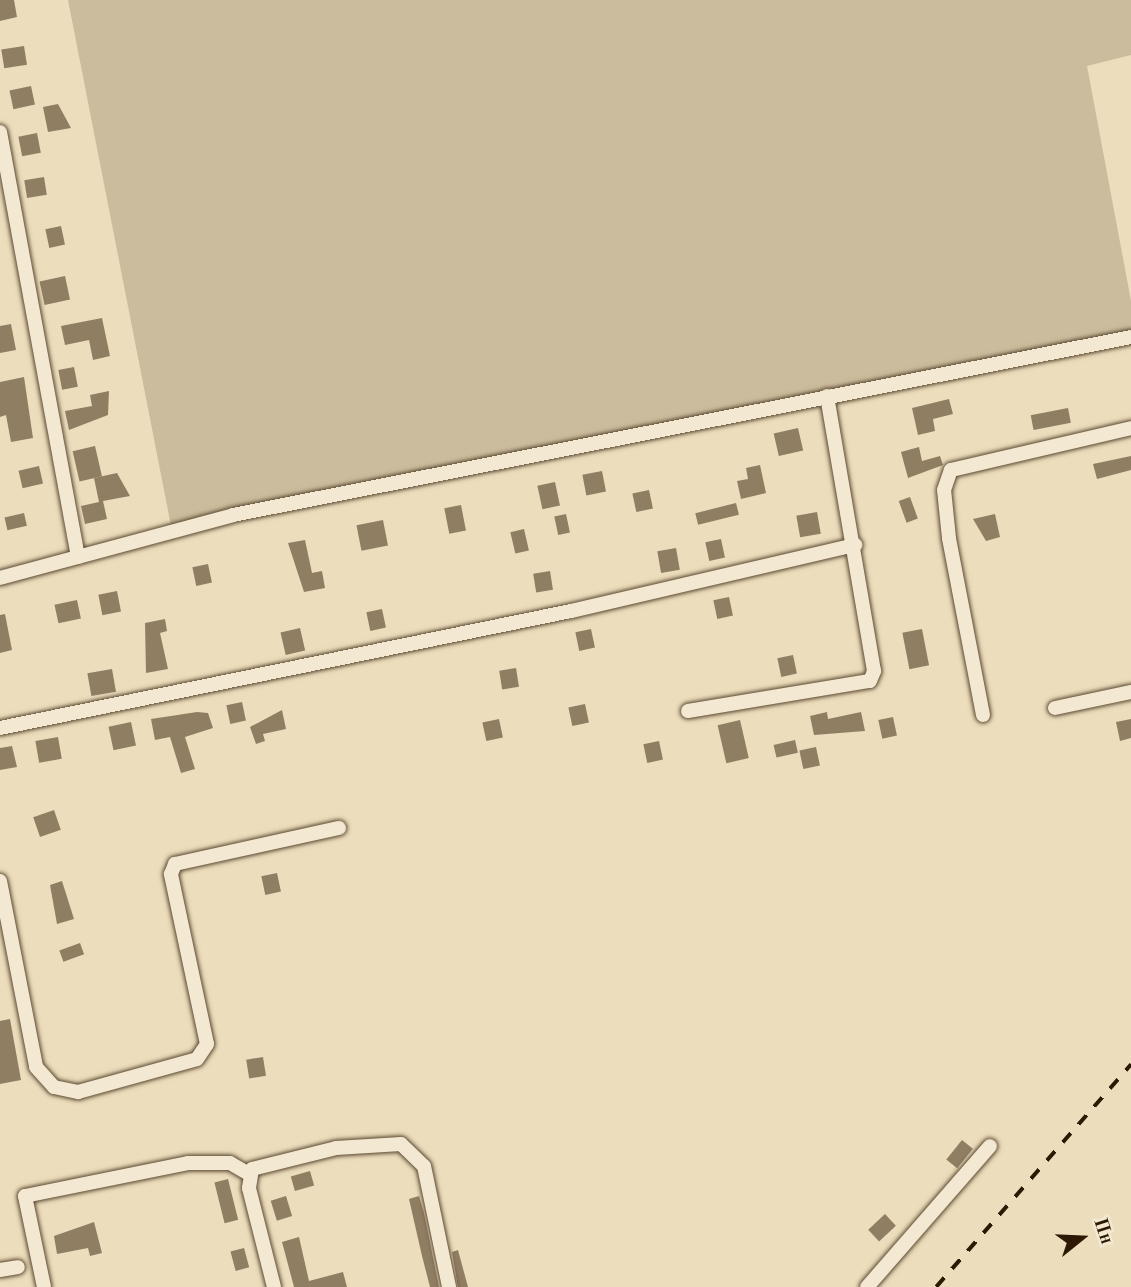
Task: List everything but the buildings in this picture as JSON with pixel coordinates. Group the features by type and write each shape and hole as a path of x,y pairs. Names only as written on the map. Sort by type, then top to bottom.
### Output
{"street":[{"path":"0,132 78,557"},
{"path":"0,578 233,515 1131,337"},
{"path":"688,711 870,681 874,671 855,545 827,396"},
{"path":"983,715 949,538 944,490 951,470 1131,428"},
{"path":"0,728 571,611 855,545"},
{"path":"1055,708 1131,692"},
{"path":"0,881 36,1067 54,1087 78,1092 197,1059 207,1044 171,874 175,864 339,828"},
{"path":"867,1287 990,1146"},
{"path":"249,1174 270,1161 337,1148 409,1147 424,1166 449,1287"},
{"path":"44,1287 25,1196 188,1163 230,1163 249,1174 274,1287"},
{"path":"0,1270 18,1267"}],"shaded area":[{"path":"68,0 1131,0 1131,55 1087,66 1131,301 1131,337 172,531"}],"railway":[{"path":"936,1287 1131,1064"}]}
